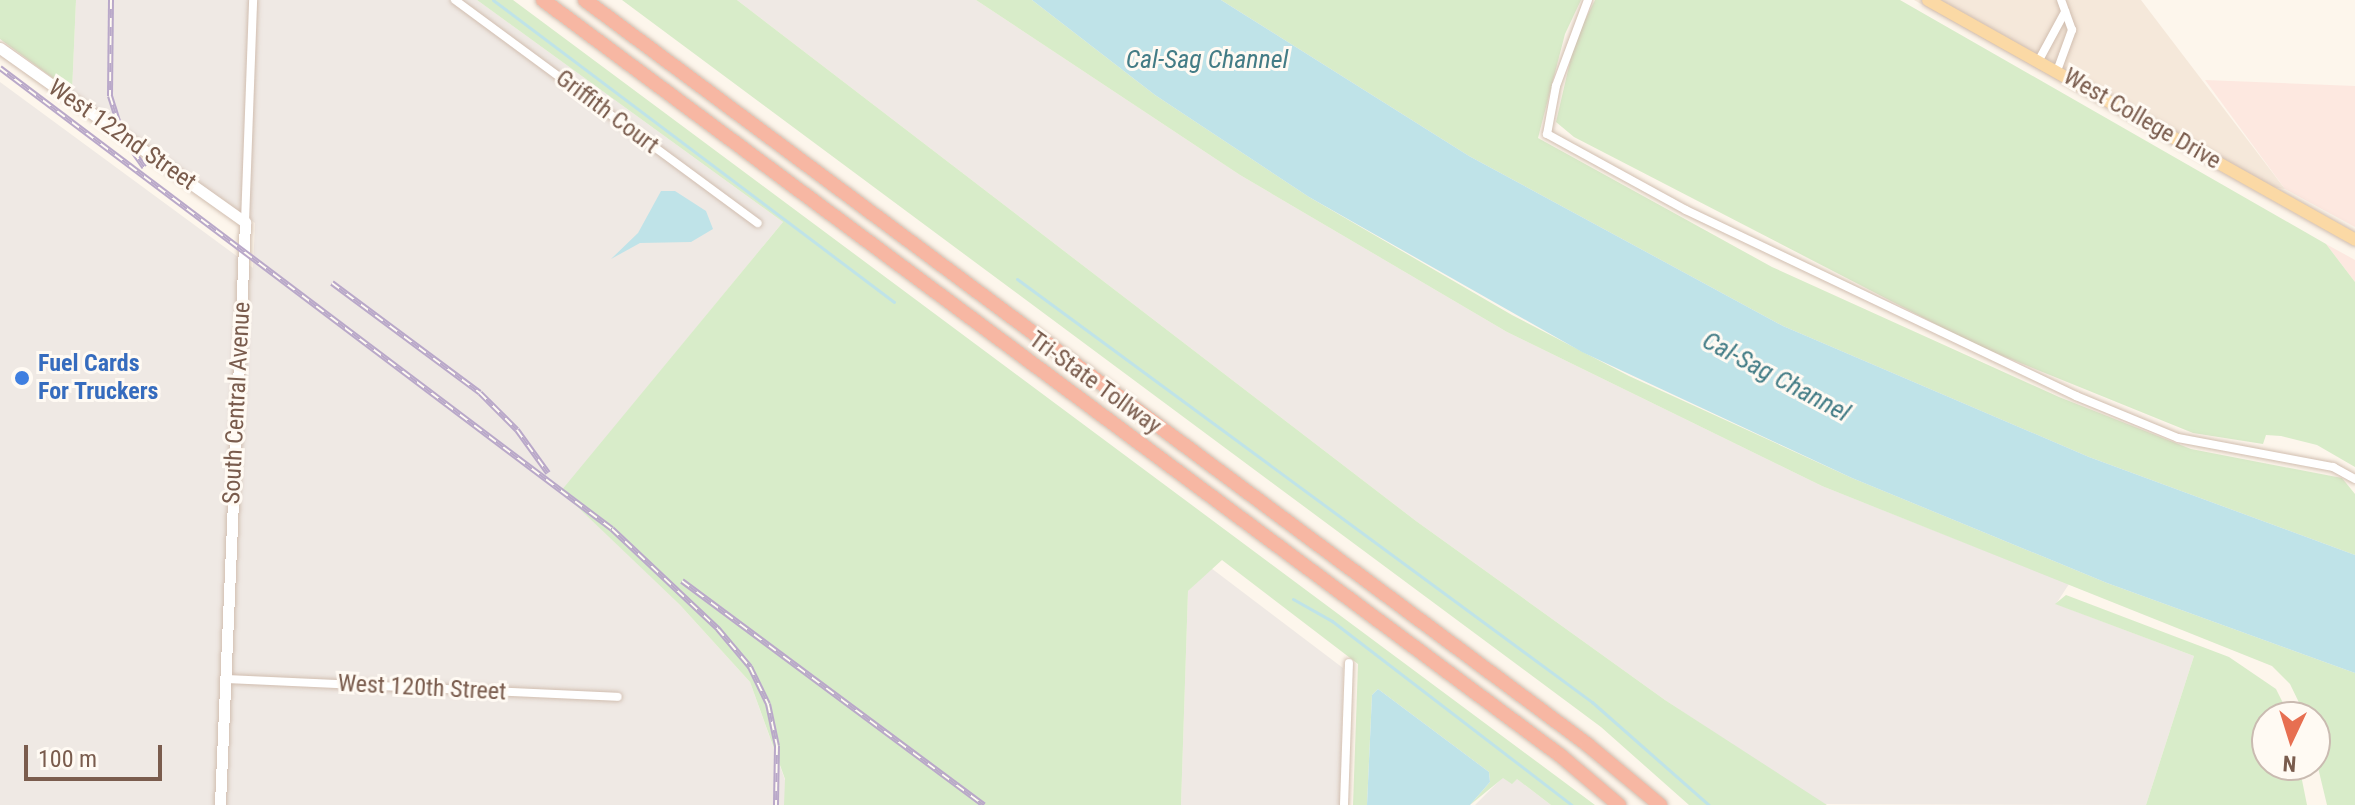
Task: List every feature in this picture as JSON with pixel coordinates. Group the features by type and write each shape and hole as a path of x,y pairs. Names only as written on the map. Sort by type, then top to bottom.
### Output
{"highway":[{"name":"Tri-State Tollway","path":"543,0 1549,747 1619,805"},
{"name":"Tri-State Tollway","path":"585,0 1576,736 1660,805"}],"main road":[{"name":"West College Drive","path":"1928,0 2355,240"}],"street":[{"name":"South Central Avenue","path":"220,805 253,0"},
{"name":"Griffith Court","path":"455,0 758,223"},
{"path":"1588,0 1556,86 1547,134 1686,210 2090,402 2178,438 2333,467 2355,479"},
{"path":"2057,71 2072,30 2061,0"},
{"path":"2039,60 2065,12"},
{"name":"West 122nd Street","path":"0,48 245,222"},
{"path":"1344,805 1349,663"},
{"name":"West 120th Street","path":"225,679 618,697"}],"shaded area":[{"path":"76,0 477,0 783,222 562,491 680,605 750,682 785,780 785,805 0,805 0,82 253,268 255,223 72,92"},
{"path":"737,0 976,0 1240,175 1507,332 1822,486 2069,584 2056,604 2194,656 2146,805 1823,804 1665,700 1416,521"},
{"path":"1914,0 2141,0 2285,189 2240,182"},
{"path":"2205,80 2355,86 2355,227 2285,189"},
{"path":"2326,244 2355,260 2355,282"},
{"path":"1211,568 1343,668 1340,805 1181,805 1188,591"},
{"path":"1508,772 1551,805 1475,805"}],"green space":[{"path":"0,0 76,0 72,92 0,39"},
{"path":"477,0 513,0 1595,805 1551,805 1517,779 1512,784 1503,778 1470,805 1490,782 1489,772 1378,689 1372,695 1367,805 1353,805 1358,664 1222,560 1188,591 1181,805 784,805 785,779 750,682 680,605 561,491 783,222"},
{"path":"622,0 737,0 1416,521 1665,700 1827,805 1689,805 1601,727"},
{"path":"976,0 1032,0 1155,95 1309,197 1512,315 1629,376 1852,478 2107,583 2355,673 2355,805 2327,805 2321,781 2331,781 2331,701 2298,701 2290,684 2272,666 1822,486 1507,332 1240,175"},
{"path":"1221,0 1581,0 1565,34 1538,138 1772,267 2059,397 2191,449 2342,478 2355,494 2355,555 2089,457 1783,326 1469,156"},
{"path":"1595,0 1900,0 2326,244 2355,282 2355,467 2317,445 2281,436 2266,435 2263,444 2193,433 1976,345 1574,137 1556,122 1575,40"},
{"path":"2066,595 2229,657 2276,689 2282,701 2251,701 2251,781 2302,781 2307,805 2146,805 2194,656 2055,604"}],"water":[{"name":"Cal-Sag Channel","path":"1032,0 1221,0 1469,156 1783,326 2089,457 2355,555 2355,673 2107,583 1852,478 1582,352 1309,197 1155,95"},
{"path":"661,191 675,191 706,211 713,229 691,242 640,243 611,259 638,233"},
{"path":"1378,689 1489,772 1490,782 1470,805 1367,805 1372,695"}],"waterway":[{"path":"493,0 894,302"},
{"path":"1017,279 1592,702 1709,805"},
{"path":"1293,599 1332,621 1572,805"}],"railway":[{"path":"111,0 110,96 123,137 144,167"},
{"path":"0,68 612,529 718,629 750,667 768,704 777,746 776,805"},
{"path":"332,283 480,393 517,430 548,473"},
{"path":"682,581 984,805"}],"place":[{"name":"Fuel Cards For Truckers","path":"22,378"}]}
